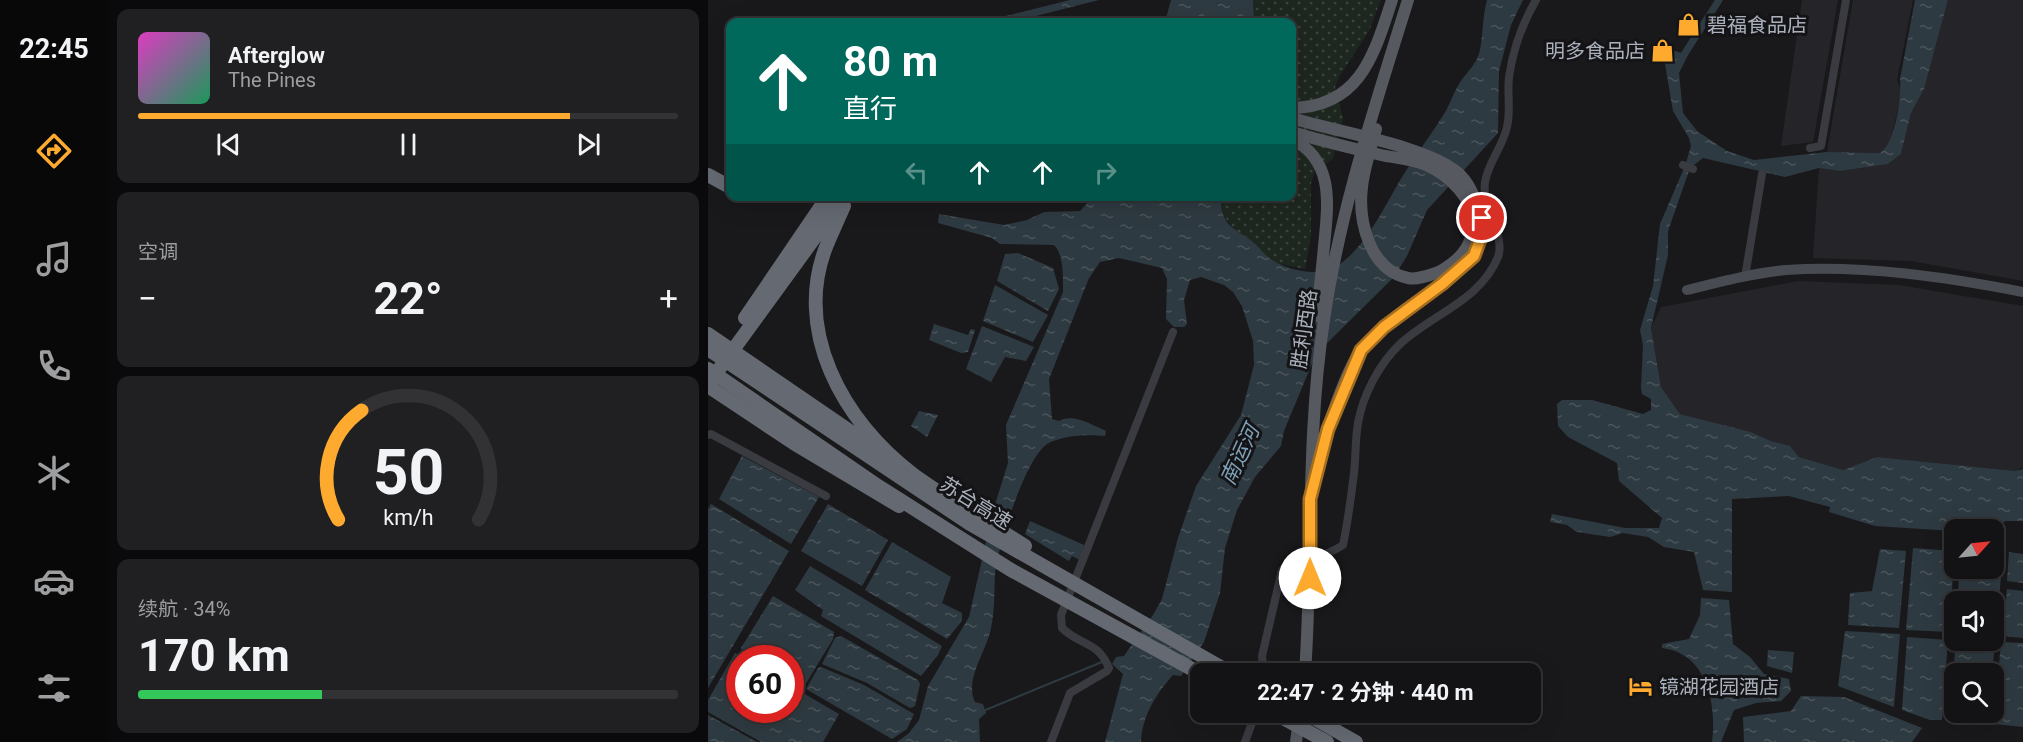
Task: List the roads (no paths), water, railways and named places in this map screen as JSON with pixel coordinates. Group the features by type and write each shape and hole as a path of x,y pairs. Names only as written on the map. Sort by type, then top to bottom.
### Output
{"highway":[{"path":"708,175 726,185"},
{"path":"708,370 825,201"},
{"path":"843,201 708,385 823,461 1011,570"},
{"path":"845,201 818,265 814,315 823,356 843,400 864,427 913,474"},
{"path":"708,334 913,474 1150,627"},
{"name":"苏台高速","path":"708,349 970,524 1214,663"},
{"name":"苏台高速","path":"708,370 878,486 1011,570 1190,668"},
{"path":"1292,723 1327,742"},
{"path":"1322,723 1356,742"}],"main road":[{"path":"1296,108 1306,108 1343,95 1362,75 1374,56 1392,0"},
{"name":"胜利西路","path":"1305,663 1307,405 1316,321 1331,237 1350,160 1400,0"},
{"name":"胜利西路","path":"1298,663 1310,499 1314,404 1323,321 1338,239 1357,163 1408,0"},
{"path":"1296,133 1371,151 1426,165 1453,182 1468,201 1474,218 1473,234 1468,249 1454,263 1439,272 1409,279 1392,271 1380,260 1369,243 1363,222 1362,188 1371,151 1401,25"},
{"path":"1296,119 1430,155 1459,173 1474,195 1482,218 1481,237 1474,256 1442,284 1384,327 1361,350 1328,429 1310,499"},
{"path":"1296,141 1317,160 1326,181 1329,205 1316,321"},
{"path":"1289,742 1291,723"},
{"path":"1296,742 1300,723"}],"street":[{"path":"1263,663 1262,656 1282,570 1306,559 1329,554 1343,545 1355,472 1358,423 1367,393 1383,365 1400,344 1432,319 1464,300 1481,283 1498,256 1500,243 1486,202 1485,182 1508,126 1509,78 1521,26 1536,0"},
{"path":"1810,148 1821,146 1846,0"},
{"path":"1683,165 1693,169"},
{"path":"1745,277 1762,174"},
{"path":"1687,290 1784,270 1846,268 1976,282 2023,292"},
{"path":"1051,742 1070,693 1109,668 1100,650 1072,637 1062,628 1061,615 1173,332"},
{"path":"708,435 711,434 826,496"},
{"path":"1245,742 1252,723"}],"water":[{"path":"1070,0 1099,0 1028,18 998,18"},
{"path":"1171,0 1253,0 1254,18 1166,18"},
{"name":"南运河","path":"1487,0 1523,0 1511,25 1499,71 1498,133 1427,210 1407,256 1393,278 1316,354 1284,431 1281,446 1255,477 1237,510 1225,548 1220,593 1204,642 1181,676 1173,675 1161,690 1147,714 1141,742 1105,742 1123,674 1112,664 1116,657 1124,656 1162,599 1178,538 1196,486 1241,415 1254,365 1253,341 1242,306 1233,292 1224,285 1201,277 1190,280 1184,300 1187,324 1184,327 1174,327 1166,319 1167,279 1162,268 1119,258 1100,262 1089,278 1049,379 1052,419 1059,421 1076,419 1106,431 1105,436 1075,436 1047,444 1030,467 1022,484 1001,544 995,574 991,628 972,684 975,702 983,704 986,713 979,719 980,742 897,742 909,733 919,720 928,686 969,617 993,511 1008,463 1006,425 1063,292 1060,254 1054,245 1000,244 992,238 938,223 939,214 1004,225 1027,220 1044,212 1080,211 1089,201 1221,201 1221,208 1228,224 1277,263 1308,272 1329,270 1347,259 1365,239 1447,109 1459,84 1479,54"},
{"path":"1915,0 1948,0 1924,89 1911,113 1901,154 1888,164 1840,171 1819,168 1785,177 1703,158 1690,168 1668,231 1668,255 1651,328 1661,387 1680,414 1751,432 1790,446 1799,457 1843,470 1877,457 2015,471 2023,469 2023,521 1944,519 1944,530 1875,526 1829,512 1830,507 1789,496 1732,499 1732,592 1703,590 1694,552 1664,547 1648,537 1623,533 1610,537 1577,532 1567,525 1550,522 1552,514 1625,528 1659,528 1662,518 1619,481 1617,463 1568,437 1558,426 1557,404 1562,400 1592,400 1643,414 1651,410 1651,399 1642,394 1641,388 1643,345 1640,330 1653,286 1660,224 1685,166 1691,146 1689,138 1673,111 1665,64 1669,49 1688,55 1679,73 1683,113 1697,131 1727,151 1754,160 1827,152 1880,153 1890,140 1893,131 1900,97 1900,79"},
{"path":"1018,253 1053,268 1059,289 1048,311 997,281 1005,254"},
{"path":"995,285 1048,315 1033,342 983,321"},
{"path":"934,324 968,335 971,329 975,330 968,352 961,353 929,340"},
{"path":"982,326 1034,347 1026,361 1005,357 991,382 966,369"},
{"path":"919,411 938,415 927,437 911,426"},
{"path":"742,456 819,497 791,544 719,499"},
{"path":"711,504 789,551 733,645 726,645 726,658 708,688 708,509"},
{"path":"828,504 888,540 862,586 801,551"},
{"path":"1030,521 1084,545 1080,560 1072,556 1069,561 1025,534"},
{"path":"892,542 951,577 942,603 962,613 962,621 947,639 865,590"},
{"path":"1913,548 1944,550 1944,579 1953,579 1952,591 1944,591 1944,632 1906,630"},
{"path":"1880,549 1906,551 1899,628 1848,625 1850,593 1872,591"},
{"path":"2009,552 2023,554 2023,583 2007,581"},
{"path":"810,566 942,646 938,655 921,676 821,616 823,610 795,590"},
{"path":"1959,579 2001,579 2000,591 1958,591"},
{"path":"2007,589 2023,591 2023,638 2004,636"},
{"path":"773,596 834,632 833,639 804,686 804,645 743,645"},
{"path":"1701,598 1729,600 1733,644 1750,657 1764,674 1789,679 1791,691 1781,701 1756,703 1734,710 1721,742 1712,742 1713,712 1706,683 1699,670 1689,659 1677,652 1662,648 1662,644 1689,639 1700,615"},
{"path":"1845,631 1900,634 1894,707 1838,686"},
{"path":"841,636 918,680 920,684 915,706 910,708 867,683 822,664 835,638"},
{"path":"1907,637 1944,640 1944,651 1947,651 1946,663 1944,663 1942,720 1930,720 1902,710"},
{"path":"2004,642 2023,643 2023,727 1994,724 2004,723 2004,663 1999,663 2000,651 2004,651"},
{"path":"1768,650 1794,652 1792,673 1767,666"},
{"path":"1955,651 1994,651 1993,663 1954,663"},
{"path":"821,667 864,685 914,714 907,729 892,739 806,689 818,668"},
{"path":"726,669 726,722 708,712 708,700"},
{"path":"804,694 839,714 823,742 761,742 727,723 804,723"},
{"path":"1801,696 1844,697 1922,728 1912,742 1744,742 1743,717 1791,711"},
{"path":"708,715 757,742 708,742"}],"waterway":[{"path":"1680,61 1719,0"},
{"path":"983,711 1102,662"}],"place":[{"name":"碧福食品店","path":"1689,25"},
{"name":"明多食品店","path":"1663,51"},
{"name":"镜湖花园酒店","path":"1641,687"}]}
